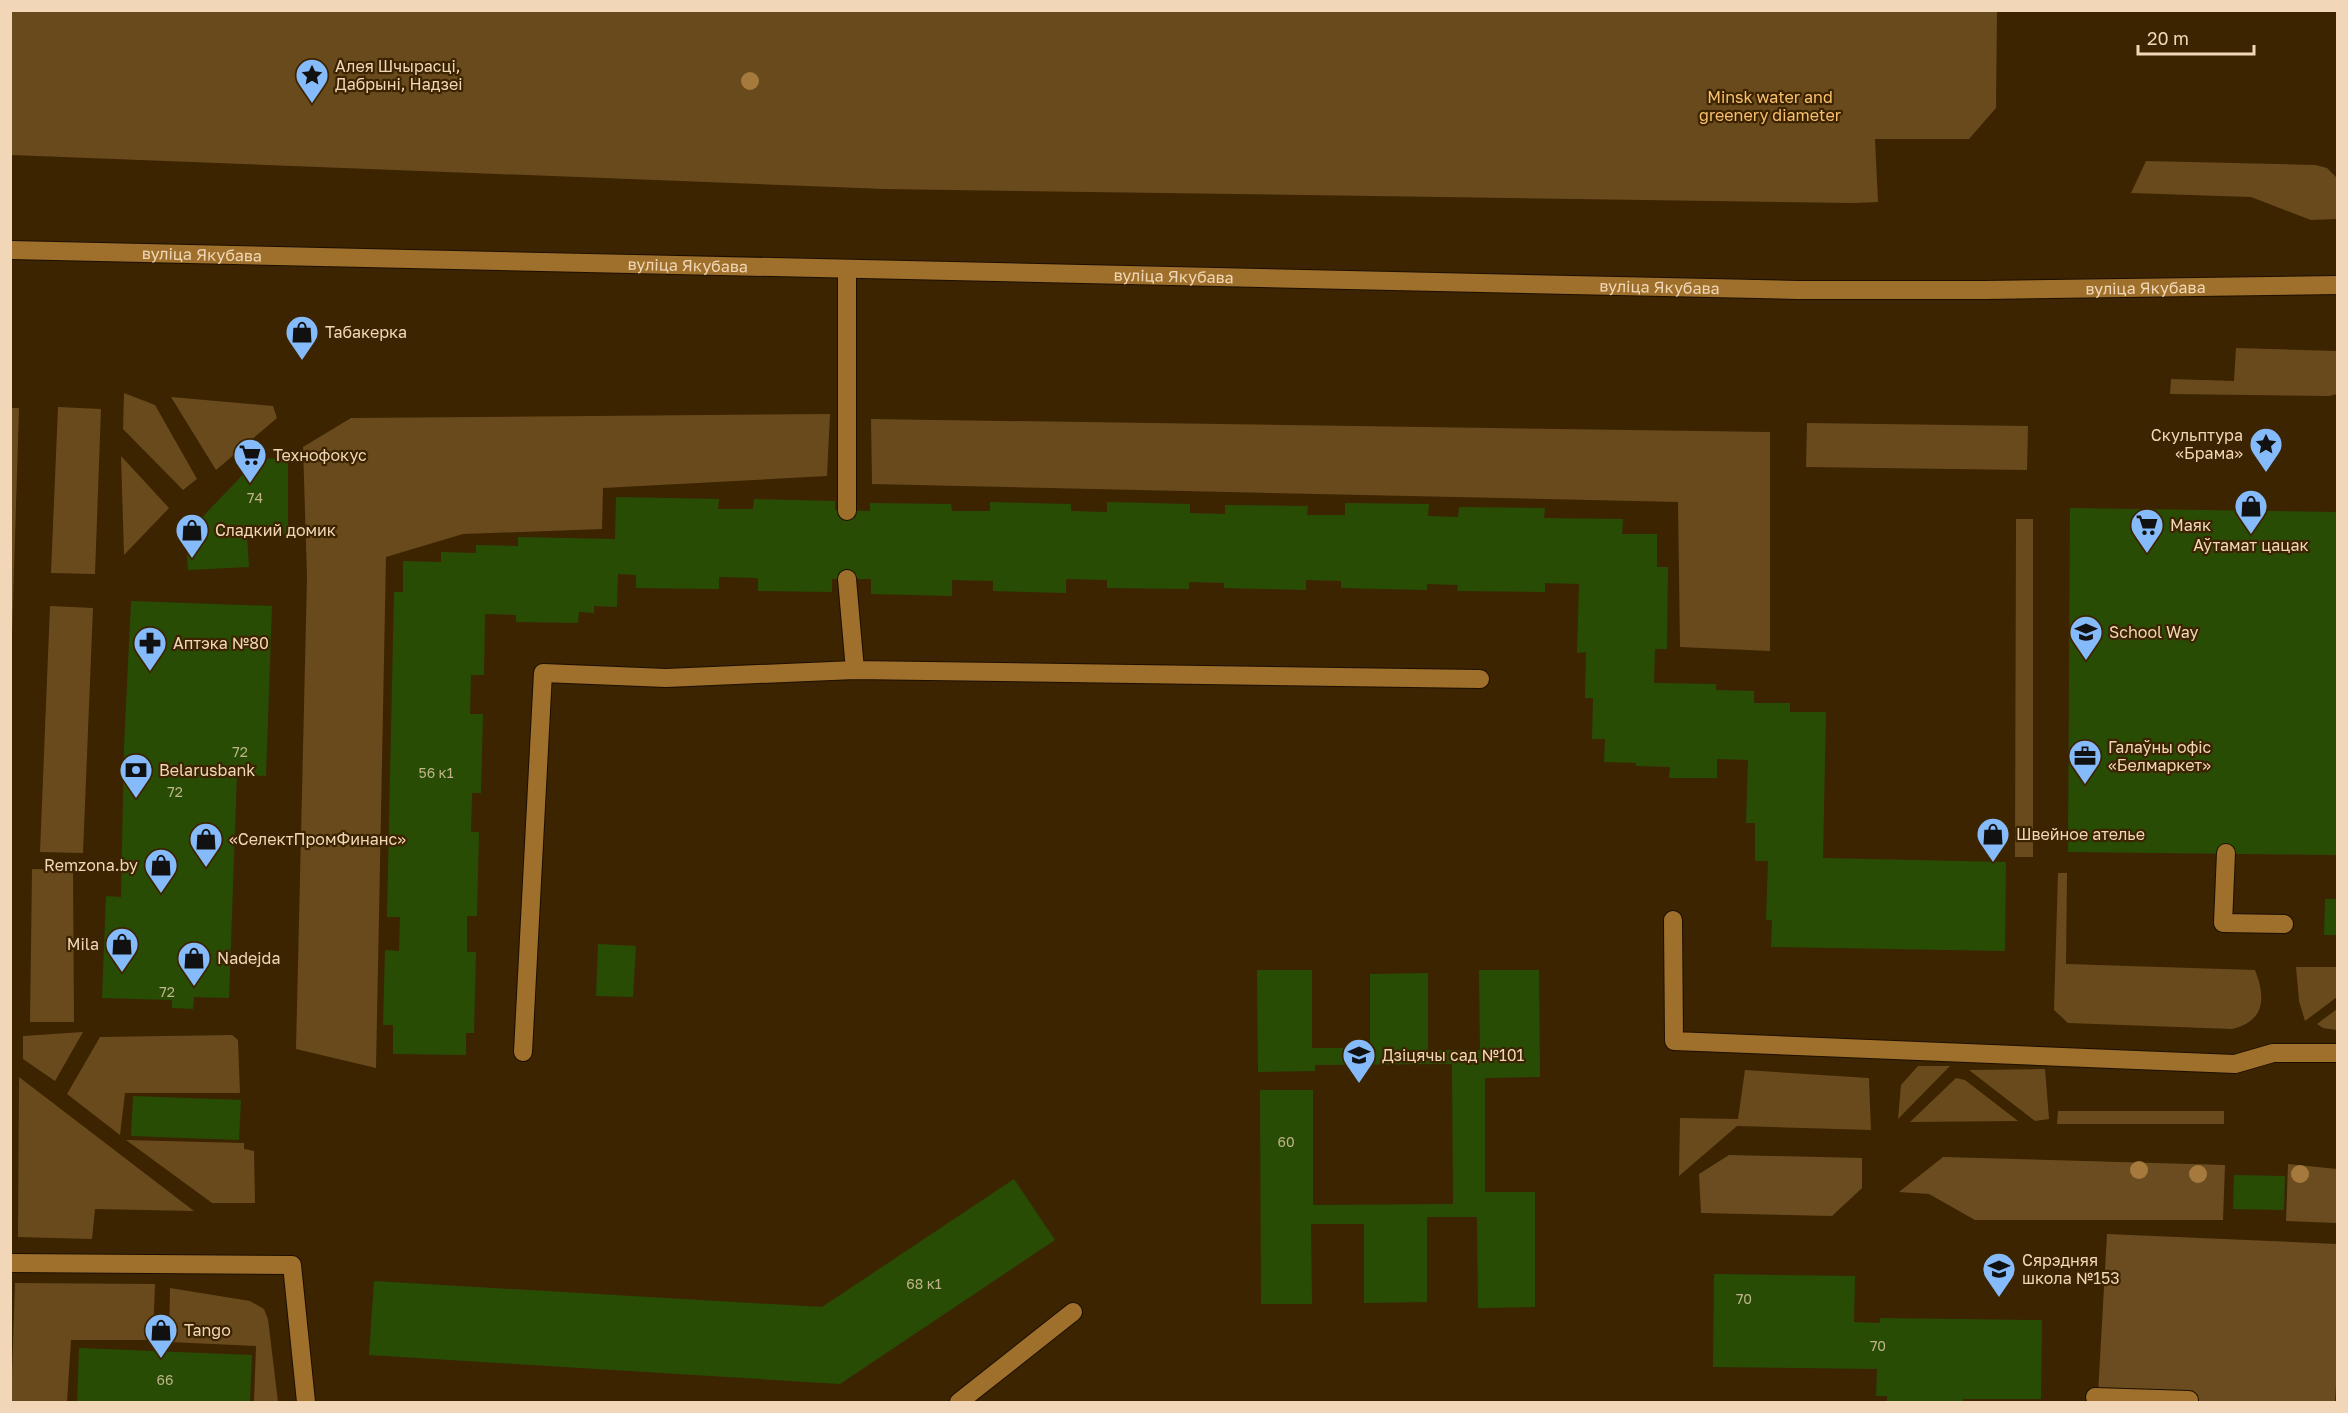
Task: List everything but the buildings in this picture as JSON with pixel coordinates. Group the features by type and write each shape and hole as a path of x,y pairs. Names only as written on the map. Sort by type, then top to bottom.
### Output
{"street":[{"name":"вуліца Якубава","path":"10,250 1797,290 2337,285"},
{"path":"847,269 847,510"},
{"path":"847,579 855,670"},
{"path":"523,1052 543,673 666,678 855,670 1480,679"},
{"path":"2226,853 2223,923 2284,924"},
{"path":"1673,920 1674,1041 2235,1064 2273,1053 2337,1053"},
{"path":"10,1263 292,1265 306,1402"},
{"path":"959,1402 1072,1312"},
{"path":"2095,1397 2189,1400 2189,1402"}],"green space":[{"name":"Minsk water and greenery diameter","path":"11,10 1997,10 1996,108 1969,139 1875,139 1878,202 1854,203 885,189 11,155"},
{"path":"2146,161 2315,165 2327,168 2337,178 2337,219 2311,220 2251,197 2131,193"},
{"path":"2236,348 2337,351 2337,394 2329,396 2170,394 2171,379 2234,381"},
{"path":"124,393 155,405 197,479 183,490 123,429"},
{"path":"171,397 273,406 277,418 216,470"},
{"path":"58,407 101,409 95,574 51,573"},
{"path":"10,408 19,408 11,668"},
{"path":"830,414 827,476 603,488 602,529 463,534 386,557 376,1068 296,1049 307,577 303,447 351,418"},
{"path":"871,419 1770,432 1770,651 1680,647 1678,502 872,484"},
{"path":"1807,423 2028,426 2027,470 1806,467"},
{"path":"121,456 169,508 124,555"},
{"path":"2016,519 2033,519 2033,857 2015,857"},
{"path":"50,606 93,608 83,853 40,852"},
{"path":"32,869 73,870 74,1022 30,1022"},
{"path":"2058,873 2067,873 2066,964 2255,970 2261,990 2260,1007 2257,1014 2243,1025 2232,1029 2068,1023 2054,1010"},
{"path":"2296,967 2337,967 2337,997 2305,1021 2299,1001"},
{"path":"2337,1009 2337,1030 2323,1028 2317,1024"},
{"path":"83,1032 55,1081 23,1059 23,1036"},
{"path":"232,1035 238,1040 240,1093 125,1093 120,1135 67,1094 100,1037"},
{"path":"1918,1066 1950,1066 1898,1119 1901,1085"},
{"path":"2045,1069 2049,1119 2035,1121 1969,1070"},
{"path":"1745,1070 1869,1078 1871,1130 1737,1126 1679,1176 1680,1118 1738,1119"},
{"path":"19,1077 194,1211 95,1209 92,1239 18,1237"},
{"path":"1956,1078 1965,1080 2018,1121 1910,1122"},
{"path":"2058,1111 2224,1111 2224,1124 2057,1124"},
{"path":"126,1140 244,1143 244,1149 254,1151 255,1203 212,1203"},
{"path":"15,1283 155,1284 153,1340 71,1340 67,1402 11,1402"},
{"path":"170,1288 250,1301 264,1309 268,1319 278,1402 254,1402 256,1346 169,1342"}],"shaded area":[{"path":"1729,1155 1862,1158 1862,1188 1832,1216 1701,1213 1699,1174"},
{"path":"1943,1157 2225,1165 2223,1220 1975,1220 1929,1194 1899,1192"},
{"path":"2288,1164 2337,1169 2337,1223 2286,1221"},
{"path":"2107,1234 2337,1244 2338,1351 2335,1402 2196,1402 2098,1394"}],"place":[{"name":"Алея Шчырасці, Дабрыні, Надзеі","path":"312,104"},
{"name":"Табакерка","path":"302,361"},
{"name":"Скульптура «Брама»","path":"2266,473"},
{"name":"Технофокус","path":"250,484"},
{"name":"Аўтамат цацак","path":"2251,535"},
{"name":"Маяк","path":"2147,554"},
{"name":"Сладкий домик","path":"192,559"},
{"name":"School Way","path":"2086,661"},
{"name":"Аптэка №80","path":"150,672"},
{"name":"Галаўны офіс «Белмаркет»","path":"2085,785"},
{"name":"Belarusbank","path":"136,799"},
{"name":"Швейное ателье","path":"1993,863"},
{"name":"«СелектПромФинанс»","path":"206,868"},
{"name":"Remzona.by","path":"161,894"},
{"name":"Mila","path":"122,973"},
{"name":"Nadejda","path":"194,987"},
{"name":"Дзіцячы сад №101","path":"1359,1084"},
{"name":"Сярэдняя школа №153","path":"1999,1298"},
{"name":"Tango","path":"161,1359"}]}
